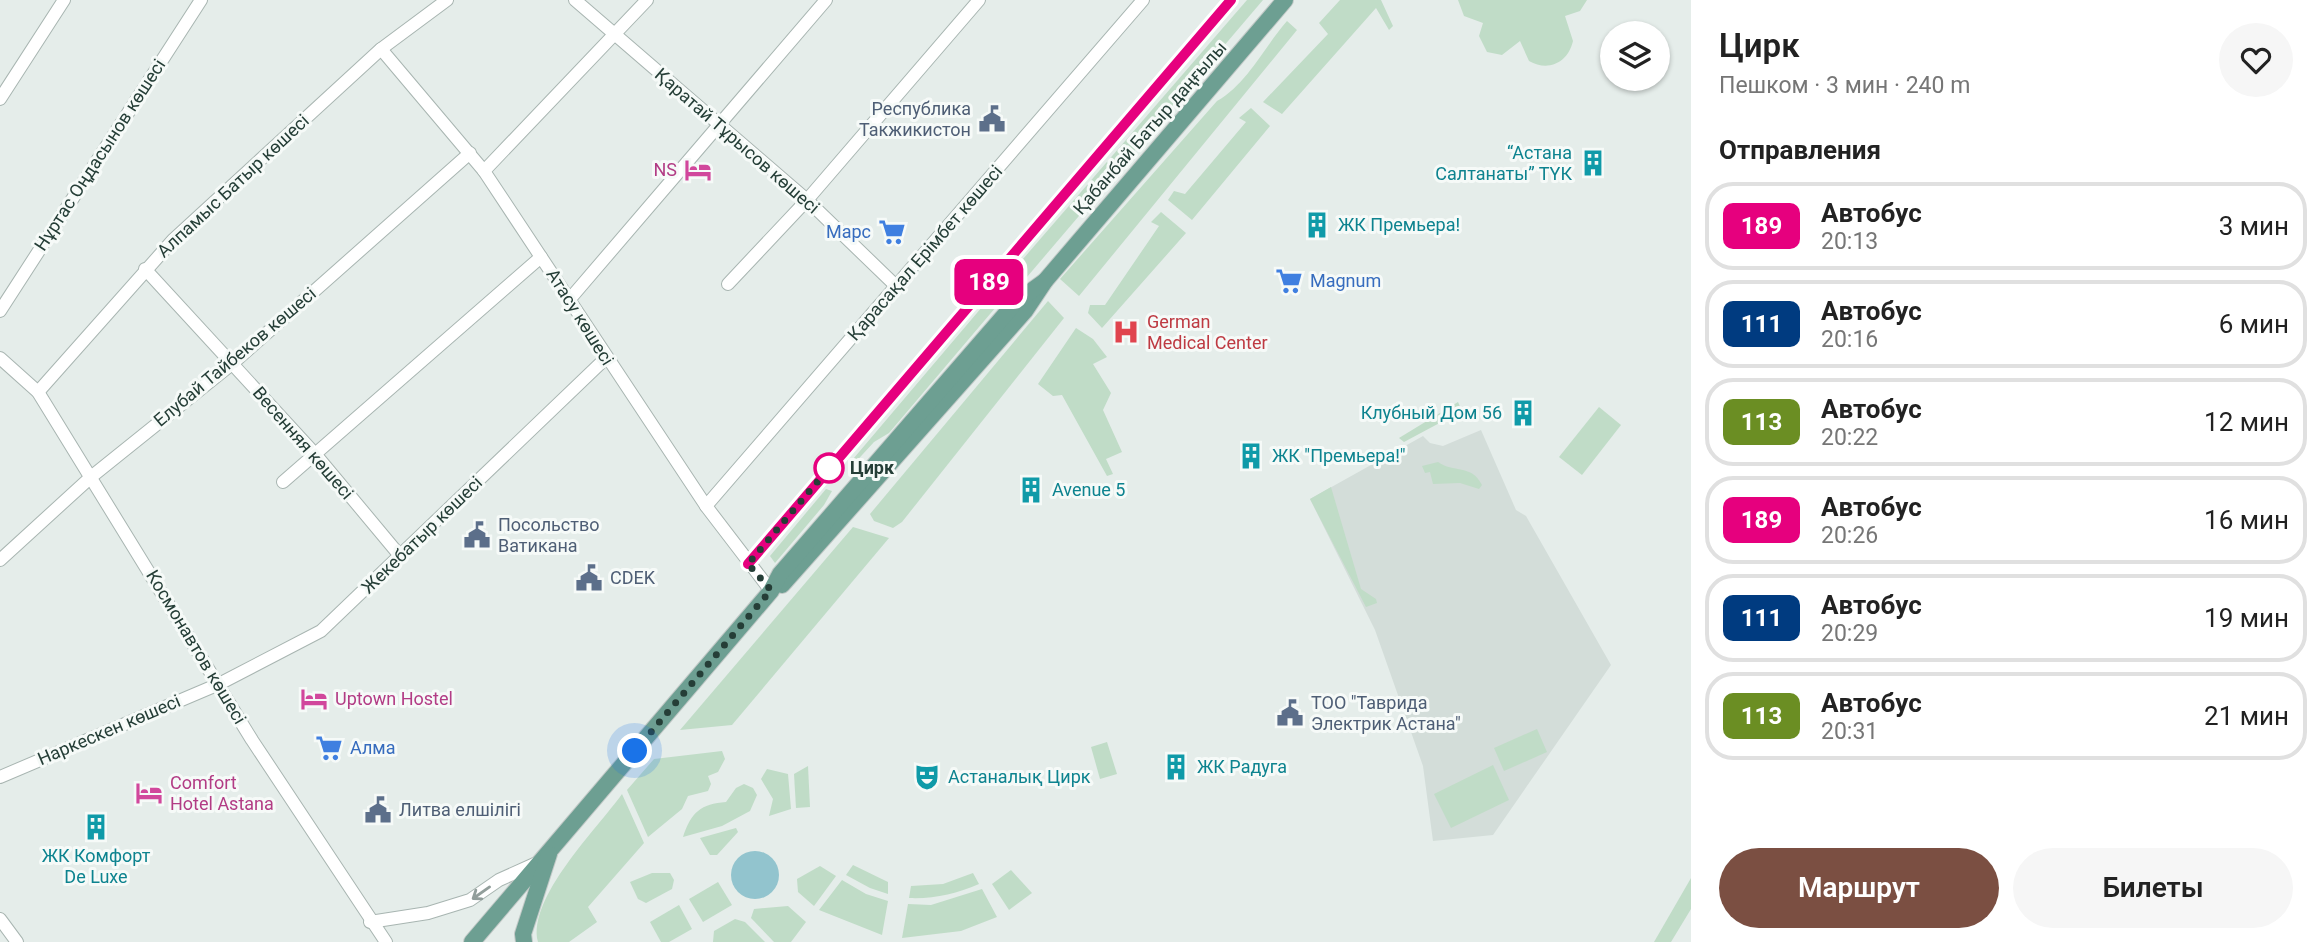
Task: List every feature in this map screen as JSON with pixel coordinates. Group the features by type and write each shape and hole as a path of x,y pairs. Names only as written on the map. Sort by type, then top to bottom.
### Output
{"main road":[{"name":"Қабанбай Батыр даңғылы","path":"472,942 771,590 787,583 1025,311 1045,281 1285,0"},
{"path":"524,942 523,934 541,887 546,855"}],"street":[{"path":"0,99 64,0"},
{"name":"Нұртас Оңдасынов көшесі","path":"0,311 201,0"},
{"name":"Алпамыс Батыр көшесі","path":"38,392 145,269 381,49 447,0"},
{"name":"Қаратай Тұрысов көшесі","path":"575,0 807,200 896,286"},
{"path":"484,171 647,0"},
{"path":"569,300 826,0"},
{"path":"728,284 807,200 979,0"},
{"name":"Қарасақал Ерімбет көшесі","path":"706,506 1143,0"},
{"path":"748,564 1231,0"},
{"name":"Атасу көшесі","path":"381,49 484,171 706,506 748,564 771,590"},
{"name":"Елубай Тайбеков көшесі","path":"0,560 91,477 233,363 470,153"},
{"path":"283,482 541,257"},
{"name":"Весенняя көшесі","path":"145,269 316,455 401,557"},
{"name":"Космонавтов көшесі","path":"0,358 38,392 219,684 370,922 386,942"},
{"name":"Жекебатыр көшесі","path":"219,684 321,631 606,358"},
{"name":"Наркескен көшесі","path":"0,777 219,684"},
{"path":"370,942 370,922 428,913 470,900 499,880 546,855"},
{"path":"0,919 17,942"}],"shaded area":[{"path":"1481,430 1516,510 1526,516 1611,665 1493,835 1433,841 1423,766 1375,630 1310,499 1423,436 1430,443 1443,446"}],"green space":[{"path":"1247,0 1263,0 1021,284 1010,274"},
{"path":"1340,0 1381,0 1393,26 1389,30 1376,8 1282,114 1263,102 1328,34 1319,23"},
{"path":"1458,0 1587,0 1580,11 1565,16 1573,41 1567,55 1556,63 1543,66 1529,61 1520,41 1502,55 1487,52 1479,36 1483,23 1464,16"},
{"path":"1287,21 1297,30 1079,296 1060,279 1217,101 1247,75"},
{"path":"1251,108 1270,126 1192,220 1168,200 1174,191 1185,194 1246,122 1239,118"},
{"path":"1161,212 1186,233 1102,328 1088,313 1090,305 1105,305 1159,226 1151,222"},
{"path":"999,287 1007,294 889,433 874,442 851,467 848,465"},
{"path":"1048,301 1064,318 902,522 893,528 874,521 870,514"},
{"path":"1076,328 1093,339 1107,357 1093,364 1111,393 1103,410 1122,452 1106,459 1113,474 1107,476 1062,395 1053,396 1038,384"},
{"path":"1458,402 1462,411 1404,442 1399,438"},
{"path":"1599,407 1621,425 1582,475 1559,457"},
{"path":"1438,462 1468,471 1478,478 1482,485 1479,489 1460,483 1433,484 1430,472 1425,473 1422,466"},
{"path":"1331,487 1361,589 1376,599 1377,603 1366,607 1310,499"},
{"path":"826,489 832,491 824,505 775,563 770,556"},
{"path":"853,527 889,538 732,725 680,730"},
{"path":"1537,729 1547,752 1504,771 1494,748"},
{"path":"1107,742 1117,774 1100,779 1091,747"},
{"path":"722,751 725,759 718,772 708,776 711,784 708,791 688,796 682,809 648,837 627,790 654,759"},
{"path":"1493,765 1509,800 1451,828 1434,794"},
{"path":"808,766 810,807 796,808 794,774"},
{"path":"767,769 788,774 791,809 769,816 773,799 761,779"},
{"path":"744,784 753,788 757,795 750,811 722,826 683,837 698,811 726,802 736,788"},
{"path":"622,794 644,843 588,907 597,922 569,942 538,942 537,924 553,885"},
{"path":"736,828 738,832 717,855 710,855 700,838"},
{"path":"853,865 888,882 888,894 846,875"},
{"path":"820,866 836,876 814,906 798,892 797,879"},
{"path":"1011,870 1032,893 1009,910 992,884"},
{"path":"652,873 670,873 674,880 672,889 646,903 638,899 630,882"},
{"path":"973,873 979,884 970,888 936,897 909,898 911,886 943,884"},
{"path":"1691,878 1691,909 1671,942 1654,942"},
{"path":"842,880 866,894 888,901 882,935 819,910"},
{"path":"718,882 732,905 703,922 689,899"},
{"path":"982,889 997,917 961,931 902,938 908,904 931,905"},
{"path":"679,905 692,929 669,942 661,942 650,922"},
{"path":"788,906 806,922 791,942 774,942 751,918 754,909"},
{"path":"735,919 745,922 765,942 713,942 714,931"}],"water":[{"path":"755,851 772,858 779,875 772,892 755,899 738,892 731,875 738,858"}],"bus line":[{"name":"189","path":"748,564 1197,43 1231,0"}],"place":[{"name":"Республика Такжикистон","path":"992,119"},
{"name":"“Астана Салтанаты” ТҮК","path":"1593,163"},
{"name":"NS","path":"698,170"},
{"name":"ЖК Премьера!","path":"1317,225"},
{"name":"Марс","path":"892,232"},
{"name":"Magnum","path":"1289,281"},
{"name":"German Medical Center","path":"1126,332"},
{"name":"Клубный Дом 56","path":"1523,413"},
{"name":"ЖК \"Премьера!\"","path":"1251,456"},
{"name":"Цирк","path":"829,468"},
{"name":"Avenue 5","path":"1031,490"},
{"name":"Посольство Ватикана","path":"477,535"},
{"name":"CDEK","path":"589,578"},
{"name":"Uptown Hostel","path":"314,699"},
{"name":"ТОО \"Таврида Электрик Астана\"","path":"1290,713"},
{"name":"Алма","path":"329,748"},
{"name":"ЖК Радуга","path":"1176,767"},
{"name":"Астаналық Цирк","path":"927,777"},
{"name":"Comfort Hotel Astana","path":"149,793"},
{"name":"Литва елшілігі","path":"378,810"},
{"name":"ЖК Комфорт De Luxe","path":"96,827"}],"route":[{"path":"635,751 771,590 748,564 829,468"}]}
